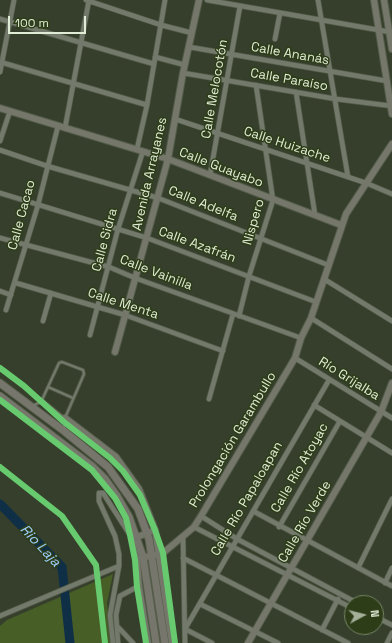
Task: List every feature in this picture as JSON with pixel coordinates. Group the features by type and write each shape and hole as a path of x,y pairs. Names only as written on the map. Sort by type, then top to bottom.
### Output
{"main road":[{"path":"0,384 64,431 108,467 138,509 156,555 165,643"},
{"path":"0,396 92,466 105,479 129,517 140,558 156,643"}],"street":[{"path":"0,72 14,0"},
{"path":"65,128 82,43 88,0 161,25 192,32"},
{"name":"Calle Sidra","path":"90,335 140,150 165,0"},
{"name":"Avenida Arrayanes","path":"115,352 168,159 183,73 200,0"},
{"path":"207,0 391,32"},
{"path":"318,0 336,99 348,177"},
{"path":"374,0 392,114"},
{"path":"384,0 391,32 392,49"},
{"name":"Calle Melocotón","path":"210,175 233,55 240,6"},
{"path":"275,39 280,13"},
{"path":"0,19 154,64"},
{"name":"Calle Ananás","path":"189,48 387,82"},
{"path":"156,57 185,65"},
{"path":"1,62 147,105"},
{"name":"Calle Paraíso","path":"183,73 336,99 391,106"},
{"name":"Nispero","path":"239,316 249,276 273,200 256,85"},
{"path":"296,92 315,216"},
{"name":"Calle Guayabo","path":"0,108 168,159 341,225"},
{"path":"0,141 10,111"},
{"name":"Calle Huizache","path":"175,119 366,183 392,194"},
{"name":"Calle Cacao","path":"6,310 16,283 58,126"},
{"name":"Prolongación Garambullo","path":"156,555 183,537 194,527 295,358 301,338 311,318 341,225 346,214 392,144"},
{"name":"Calle Adelfa","path":"0,150 47,166 158,198 328,264"},
{"name":"Calle Azafrán","path":"0,193 147,238 316,302"},
{"name":"Calle Vainilla","path":"0,238 108,267 301,338"},
{"path":"324,279 392,321"},
{"name":"Calle Menta","path":"16,283 125,315 223,351"},
{"path":"0,291 11,294"},
{"path":"43,321 51,293"},
{"path":"209,399 233,314"},
{"path":"311,318 392,368"},
{"name":"Río Grijalba","path":"295,358 392,418"},
{"name":"Calle Río Papaloapan","path":"185,629 329,380"},
{"name":"Calle Río Verde","path":"248,643 381,412 392,383"},
{"path":"314,405 392,453"},
{"path":"65,418 116,457 139,489 155,530 156,555 172,643"},
{"name":"Calle Río Atoyac","path":"279,527 340,422"},
{"path":"113,643 110,614 119,566 115,536 99,501 99,493 103,493 135,538 155,530"},
{"path":"358,568 392,499"},
{"path":"253,512 392,586"},
{"path":"201,516 237,539 344,596"},
{"path":"194,527 232,548 288,574 344,604"},
{"path":"183,537 185,643"},
{"path":"148,643 139,586 140,558 156,555"},
{"path":"184,558 216,576 348,643"},
{"path":"0,616 119,566"},
{"path":"385,582 392,568"},
{"path":"118,643 116,615 120,596 139,586"},
{"path":"322,630 340,594"},
{"path":"200,604 278,643"},
{"path":"117,626 133,643"},
{"path":"185,629 212,643"},
{"path":"387,643 392,633"}],"lane":[{"path":"31,406 42,400 59,363 62,362 83,370 84,374 65,418 64,431"},
{"path":"48,387 73,398"},
{"path":"42,400 65,418"}],"green space":[{"path":"113,574 107,603 111,643 0,643 0,626 7,620"}],"waterway":[{"name":"Rio Laja","path":"0,504 62,567 70,643"}],"cycle path":[{"path":"0,368 24,386 64,422 110,458 123,471 140,495 163,553 175,643"},
{"path":"0,400 92,470 115,498 126,518 130,535 135,560 137,587 146,643"},
{"path":"0,467 62,516 96,565 105,643"}]}
